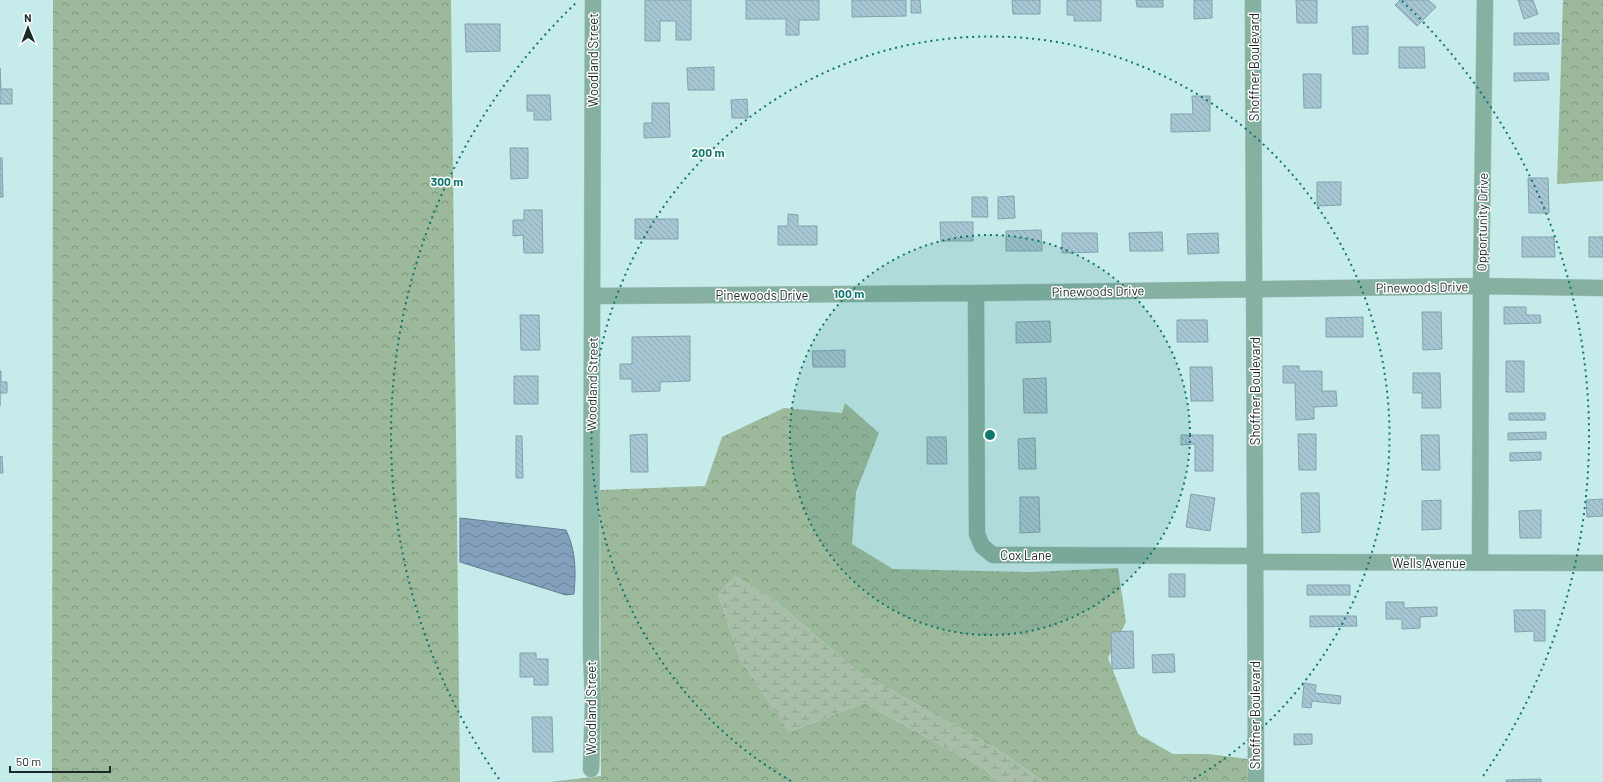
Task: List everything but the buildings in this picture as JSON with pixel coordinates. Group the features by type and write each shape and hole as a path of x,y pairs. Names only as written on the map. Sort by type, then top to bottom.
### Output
{"street":[{"name":"Woodland Street","path":"591,769 593,703 591,630 593,0"},
{"name":"Shoffner Boulevard","path":"1253,0 1256,782"},
{"name":"Opportunity Drive","path":"1480,563 1481,286 1486,0"},
{"name":"Pinewoods Drive","path":"593,296 976,293 1481,286 1603,288"},
{"name":"Cox Lane","path":"976,293 977,534 982,546 994,555 1255,559"},
{"name":"Wells Avenue","path":"1255,559 1480,563 1603,563"}],"green space":[{"path":"53,0 451,0 460,782 52,782"},
{"path":"1563,0 1603,0 1603,181 1557,184"},
{"path":"845,403 879,433 856,492 852,544 893,569 1032,572 1118,568 1126,622 1108,658 1138,734 1173,754 1208,754 1248,759 1248,782 1044,782 997,749 858,672 772,598 718,594 740,659 789,732 864,703 985,769 998,782 549,782 601,776 600,490 705,486 722,437 784,408 842,413"},
{"path":"735,575 772,598 858,672 997,749 1044,782 998,782 985,769 864,703 789,732 740,659 718,594"}],"water":[{"path":"460,518 566,530 572,546 574,561 574,594 566,595 460,562"}]}
